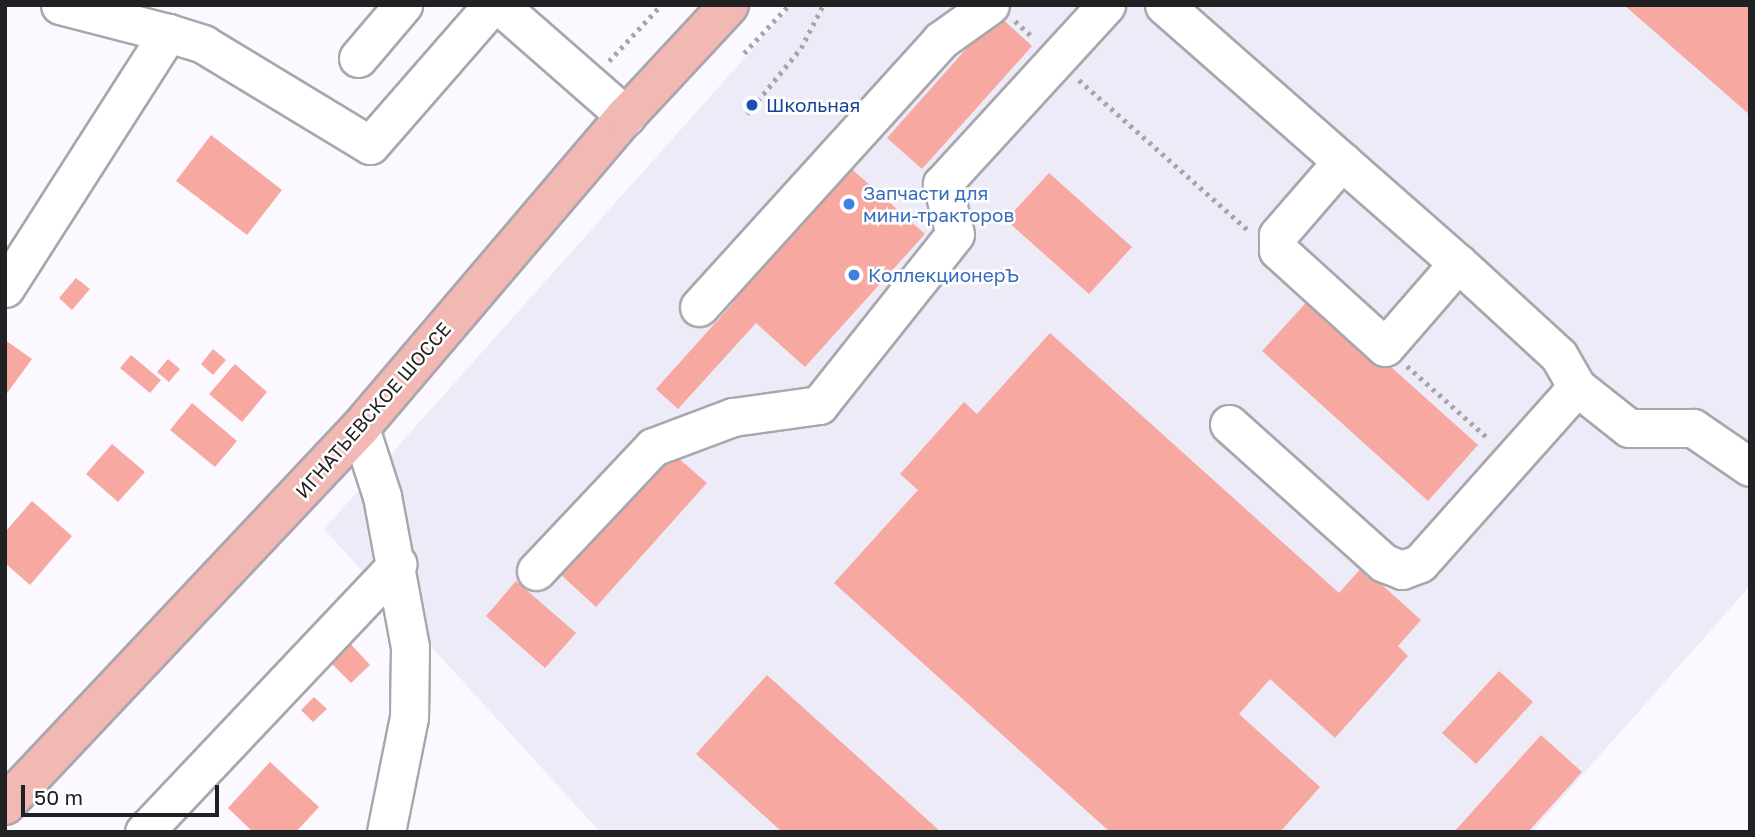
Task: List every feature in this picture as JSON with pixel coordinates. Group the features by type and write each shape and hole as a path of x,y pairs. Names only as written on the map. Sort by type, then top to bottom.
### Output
{"main road":[{"name":"ИГНАТЬЕВСКОЕ ШОССЕ","path":"5,805 360,428 626,116 729,5"}],"street":[{"path":"60,5 203,44 370,145 492,5"},
{"path":"358,58 403,5"},
{"path":"499,5 626,116"},
{"path":"536,571 653,447 733,417 819,405 955,234 942,184 1106,5"},
{"path":"1164,5 1458,263 1559,356 1577,387 1629,428 1693,428 1750,467"},
{"path":"699,307 941,40 999,10"},
{"path":"5,288 168,33"},
{"path":"1342,160 1278,235 1278,250 1385,346 1458,263"},
{"path":"1229,424 1384,563 1402,570 1420,563 1577,387"},
{"path":"360,428 382,496 397,564 410,647 409,717 386,832"},
{"path":"144,832 397,564"}],"path":[{"path":"588,83 661,5"},
{"path":"744,53 789,5"},
{"path":"747,114 801,48 823,5"},
{"path":"999,10 1257,238 1278,250"},
{"path":"1385,346 1513,461"}],"shaded area":[{"path":"792,5 1750,5 1750,586 1532,832 600,832 324,529"}],"building":[{"path":"1624,5 1750,5 1750,115"},
{"path":"997,14 1032,46 922,169 887,138"},
{"path":"211,135 282,190 247,235 176,181"},
{"path":"845,163 925,234 805,367 756,323 678,409 656,389 734,302 727,296"},
{"path":"1049,173 1132,247 1089,294 1006,220"},
{"path":"76,278 90,289 72,310 59,298"},
{"path":"1312,296 1478,445 1428,501 1262,351"},
{"path":"1050,333 1339,593 1362,567 1421,620 1398,646 1408,656 1335,738 1270,679 1239,714 1320,787 1280,832 1110,832 834,583 918,490 900,474 964,402 977,414"},
{"path":"5,340 32,359 5,396"},
{"path":"213,349 226,360 213,375 201,364"},
{"path":"131,355 161,380 150,393 120,368"},
{"path":"168,359 180,369 169,382 157,372"},
{"path":"235,364 267,392 242,422 209,394"},
{"path":"192,403 237,441 215,467 170,430"},
{"path":"112,444 145,472 118,502 86,474"},
{"path":"669,450 707,483 596,607 559,573"},
{"path":"32,501 72,536 30,585 5,563 5,532"},
{"path":"516,581 576,633 545,668 486,616"},
{"path":"347,640 370,665 351,683 327,659"},
{"path":"1499,671 1533,702 1476,764 1442,733"},
{"path":"767,675 941,832 782,832 696,754"},
{"path":"314,697 327,709 313,722 301,710"},
{"path":"1541,735 1582,772 1528,832 1454,832"},
{"path":"270,762 319,807 296,832 253,832 228,808"}],"place":[{"name":"Школьная","path":"752,105"},
{"name":"Запчасти для мини-тракторов","path":"849,204"},
{"name":"КоллекционерЪ","path":"854,275"}]}
